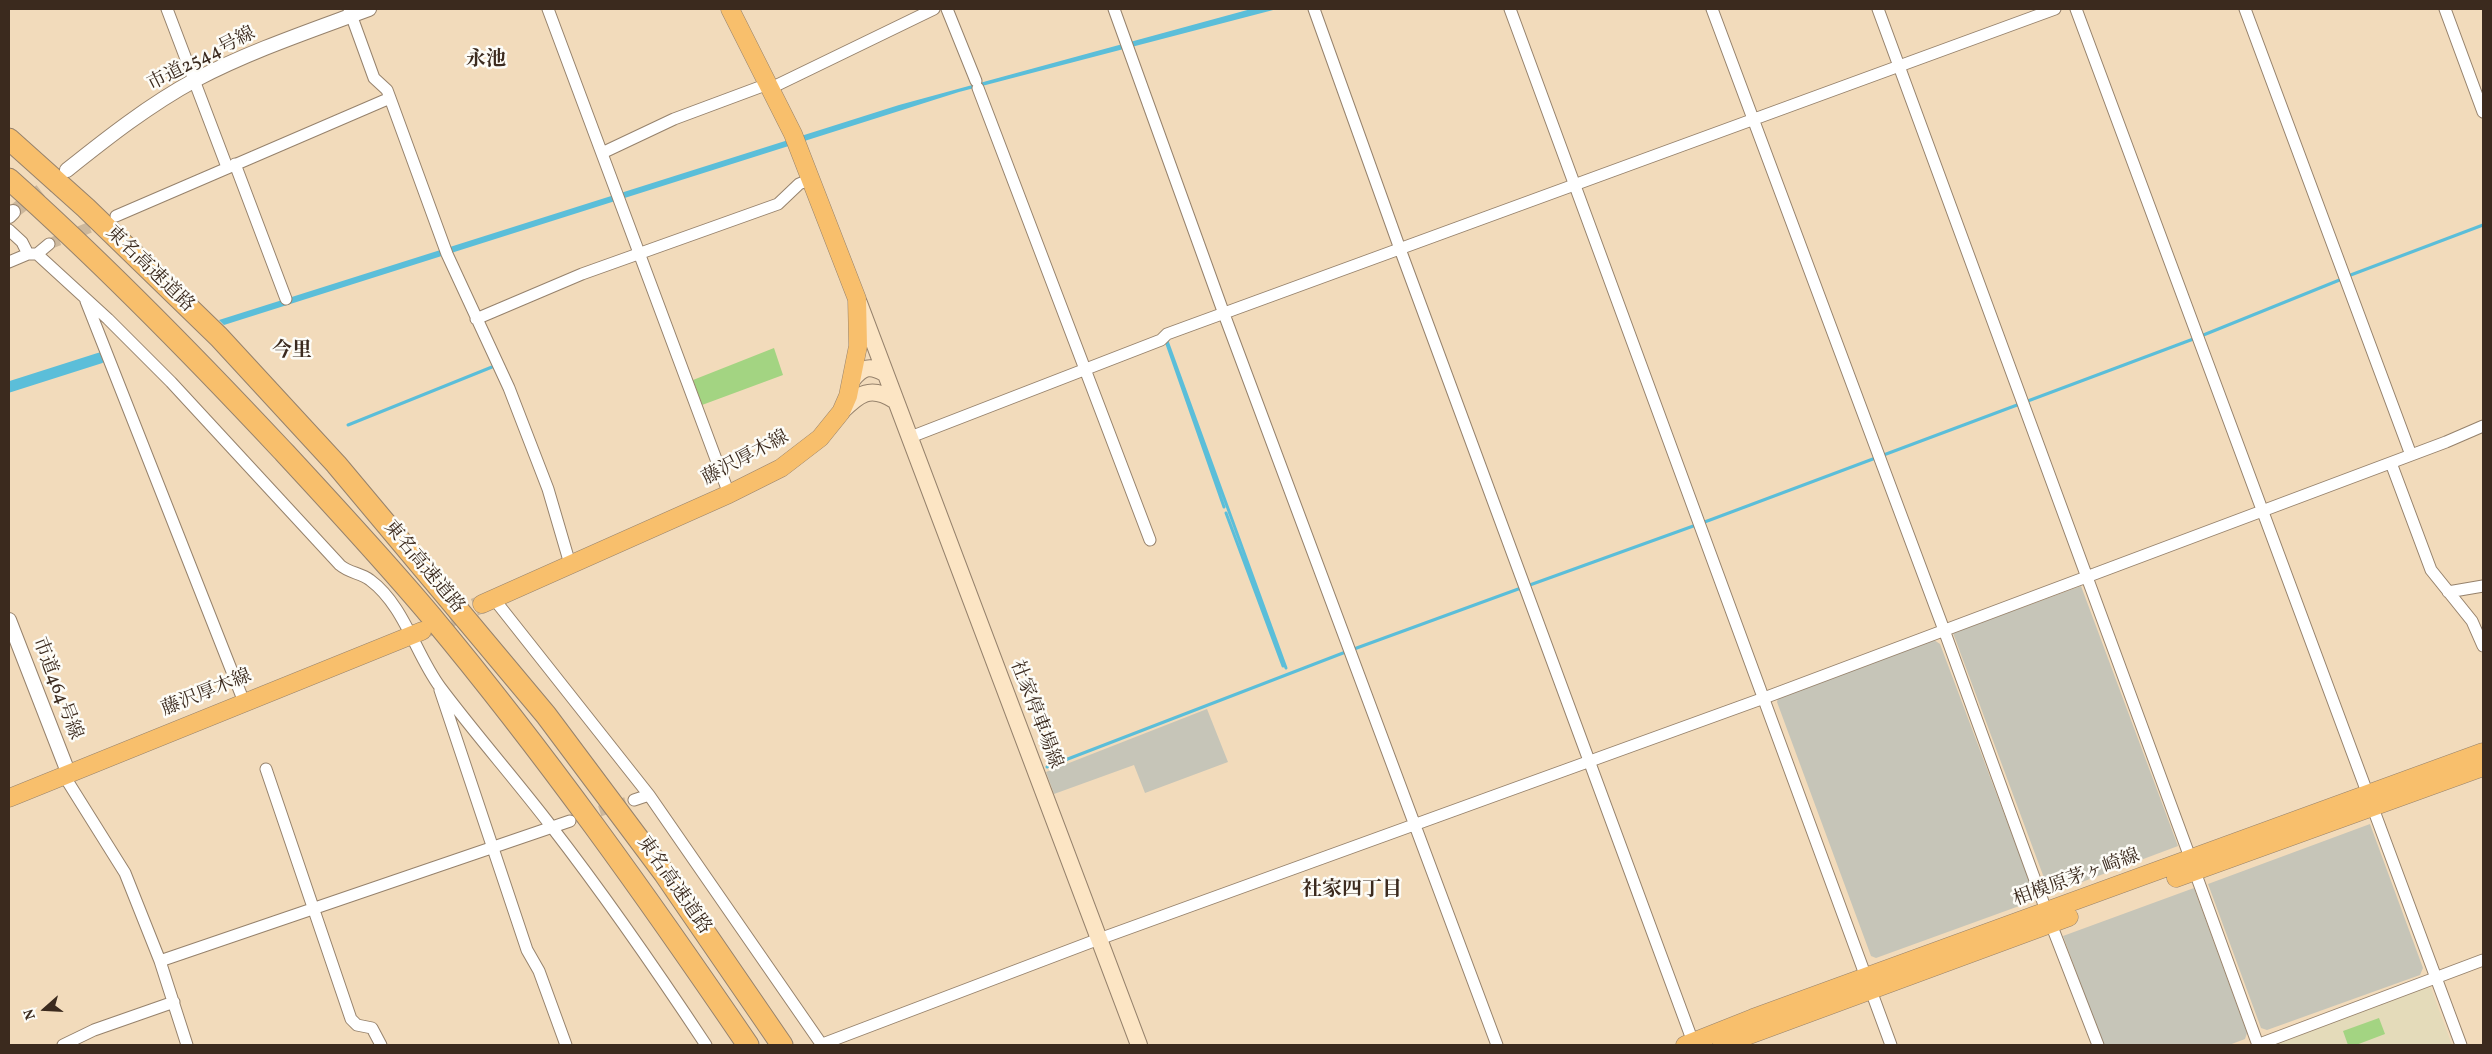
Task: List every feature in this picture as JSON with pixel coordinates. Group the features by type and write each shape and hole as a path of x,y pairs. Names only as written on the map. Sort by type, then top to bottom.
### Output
{"highway":[{"name":"東名高速道路","path":"9,139 86,208 219,338 336,464 546,715 609,797 704,929 782,1045"},
{"name":"東名高速道路","path":"9,179 63,228 183,346 384,561 422,628 578,802 748,1045"},
{"path":"690,960 737,1045"}],"main road":[{"name":"藤沢厚木線","path":"488,601 730,494 781,468 804,453 820,438 841,412 853,379 858,346 857,299 795,139 730,9"},
{"name":"社家停車場線","path":"857,299 1139,1045"},
{"path":"853,379 862,369 868,367 884,373"},
{"path":"841,412 866,393 878,392 894,400"},
{"name":"藤沢厚木線","path":"9,798 65,773 244,702 422,628"},
{"name":"相模原茅ヶ崎線","path":"2370,801 2483,752"},
{"name":"相模原茅ヶ崎線","path":"1722,1045 1869,984 2049,918 2190,860 2370,801 2483,767"},
{"name":"相模原茅ヶ崎線","path":"1689,1044 1753,1018 1869,984"}],"street":[{"path":"167,9 194,81 286,298"},
{"name":"市道2544号線","path":"67,170 129,122 194,81 242,58 350,12 368,9"},
{"path":"548,9 730,494"},
{"path":"602,153 674,119 770,86 934,9"},
{"path":"947,9 1150,540"},
{"path":"1114,9 1224,314 1497,1045"},
{"path":"1314,9 1400,249 1589,760 1689,1044"},
{"path":"1510,9 1891,1045"},
{"path":"1712,9 1944,630 2049,918 2098,1045"},
{"path":"1878,9 2258,1045 2483,960"},
{"path":"908,438 1161,340 1167,334 2055,9"},
{"path":"2076,9 2461,1045"},
{"path":"2245,9 2411,455"},
{"path":"2445,9 2483,112"},
{"path":"350,12 374,78 387,90 446,251 509,388 548,489 570,564"},
{"path":"116,216 390,98"},
{"path":"476,319 540,291 639,253 778,204 799,184 811,180"},
{"path":"9,230 33,254 85,298 185,396 340,565 352,573 370,580 398,613 422,628 445,710 527,950 539,971 566,1045"},
{"path":"9,262 33,254 49,244"},
{"path":"85,298 244,702"},
{"path":"488,601 649,795 821,1045 1099,939 1414,823 1764,698 2391,463 2483,426"},
{"path":"2391,463 2431,570 2472,621 2483,646"},
{"path":"2448,592 2483,586"},
{"name":"市道464号線","path":"9,620 65,773"},
{"path":"438,686 552,827 632,935 706,1045"},
{"path":"266,769 353,1023 372,1028 381,1045"},
{"path":"65,773 125,873 160,961 187,1045"},
{"path":"634,800 649,795"},
{"path":"160,961 570,821"},
{"path":"63,1045 102,1027 174,1002"}],"shaded area":[{"path":"2081,586 2178,846 2050,894 1953,633"},
{"path":"1934,640 1940,644 2035,896 2033,901 1876,958 1871,956 1777,702 1778,698"},
{"path":"1207,709 1228,762 1145,793 1134,765 1054,794 1046,772"},
{"path":"2370,824 2423,968 2420,975 2267,1030 2261,1028 2208,884"},
{"path":"2194,888 2247,1033 2245,1039 2229,1045 2103,1045 2063,936"},
{"path":"2425,987 2431,988 2452,1045 2273,1045"}],"green space":[{"path":"774,348 783,375 702,405 693,380"},
{"path":"2379,1018 2385,1034 2356,1045 2348,1045 2343,1031"}],"water":[{"path":"1251,9 1277,9 959,92 224,325 219,320 899,105"}],"waterway":[{"path":"2348,276 2483,225"},
{"path":"1527,586 1710,520 2196,338 2342,279"},
{"path":"1167,341 1286,668"},
{"path":"1167,344 1224,507"},
{"path":"9,387 100,358"},
{"path":"348,425 492,367"},
{"path":"1226,513 1283,666"},
{"path":"1047,767 1343,653 1521,588"}],"tunnel":[{"path":"13,212 60,176"},
{"path":"49,244 103,222"},
{"path":"425,629 482,604"},
{"path":"584,816 634,800"}],"district":[{"name":"永池","path":"486,61"},
{"name":"今里","path":"292,352"},
{"name":"社家四丁目","path":"1352,891"}]}
